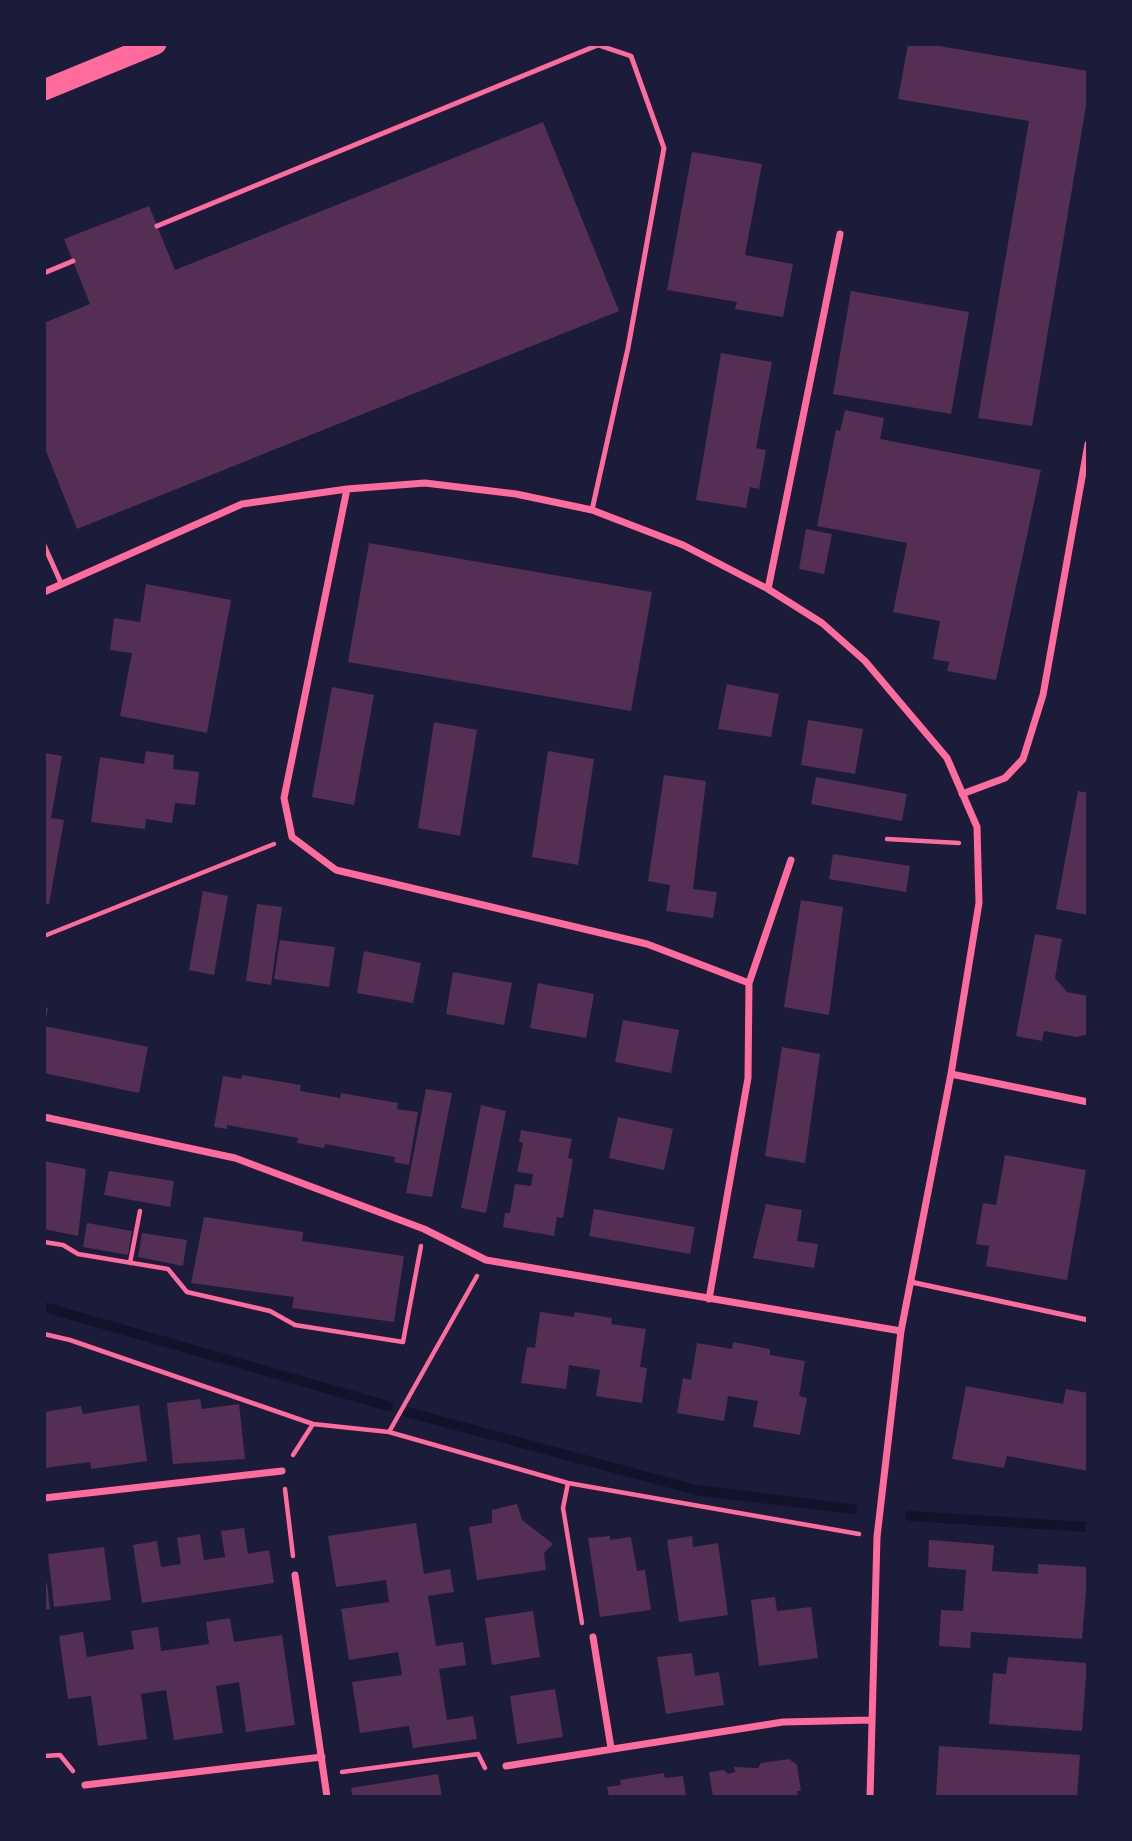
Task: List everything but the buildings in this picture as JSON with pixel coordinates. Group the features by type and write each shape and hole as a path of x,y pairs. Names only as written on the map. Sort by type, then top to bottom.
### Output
{"highway":[{"path":"44,90 156,44"}],"street":[{"path":"768,589 840,234"},
{"path":"962,794 1005,778 1023,759 1043,695 1088,444"},
{"path":"44,592 242,504 347,489 425,483 516,494 593,510 683,545 768,589 822,623 865,661 947,758 976,828 979,843 979,903 951,1074 901,1331 877,1537 870,1797"},
{"path":"347,489 284,798 292,837 336,870 647,944 749,984"},
{"path":"709,1299 748,1078 749,984 791,860"},
{"path":"951,1074 1088,1102"},
{"path":"44,1117 234,1158 424,1229 486,1260 901,1331"},
{"path":"44,1497 282,1471"},
{"path":"295,1575 327,1797"},
{"path":"593,1637 611,1748"},
{"path":"506,1766 783,1722 872,1720"},
{"path":"85,1785 322,1757"}],"lane":[{"path":"157,226 598,45 631,56 664,148 628,348 593,510"},
{"path":"44,273 73,261"},
{"path":"44,545 61,583"},
{"path":"911,1282 1088,1320"}],"path":[{"path":"44,936 292,837"},
{"path":"887,839 979,843"},
{"path":"130,1263 139,1211"},
{"path":"44,1242 63,1245 78,1254 168,1269 187,1292 270,1311 295,1325 403,1342 424,1229"},
{"path":"389,1432 486,1260"},
{"path":"44,1334 70,1340 313,1424 389,1432 568,1483 877,1537"},
{"path":"295,1575 282,1471 313,1424"},
{"path":"568,1483 563,1508 583,1627 593,1637"},
{"path":"44,1756 60,1755 85,1785"},
{"path":"324,1775 478,1755 486,1769 506,1766"}],"waterway":[{"path":"44,1307 388,1406"},
{"path":"407,1412 696,1490 852,1509"},
{"path":"910,1516 1088,1527"}]}
